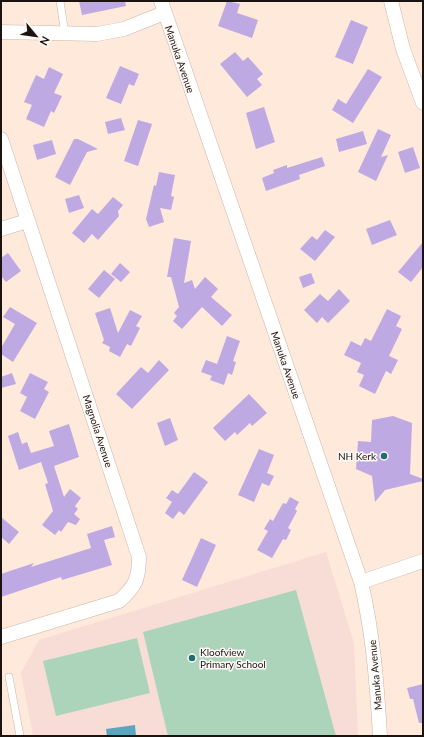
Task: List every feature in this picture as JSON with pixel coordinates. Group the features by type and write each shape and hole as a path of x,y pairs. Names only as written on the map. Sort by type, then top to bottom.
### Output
{"street":[{"path":"391,1 403,49 423,103"},
{"path":"1,32 97,34 124,29 163,7"},
{"name":"Manuka Avenue","path":"163,7 361,582 369,616 375,655 380,736"},
{"name":"Magnolia Avenue","path":"1,139 139,557 139,572 136,582 129,592 119,601 1,637"},
{"path":"1,229 27,221"},
{"path":"361,582 423,561"}],"lane":[{"path":"60,1 65,34"},
{"path":"8,677 20,736"}],"shaded area":[{"name":"Kloofview Primary School","path":"326,552 354,643 358,736 33,736 21,673 39,640"}],"green space":[{"path":"296,590 336,736 168,736 143,632"},
{"path":"137,638 150,693 56,716 43,661"}],"water":[{"path":"135,725 136,736 107,736 106,729"}],"building":[{"path":"79,1 125,1 126,6 82,15"},
{"path":"227,1 240,4 237,13 258,20 252,38 218,26"},
{"path":"351,20 368,27 353,64 335,57"},
{"path":"235,52 243,61 248,57 263,74 257,79 262,85 247,97 220,64"},
{"path":"120,66 139,74 134,86 129,84 121,104 106,98"},
{"path":"49,67 63,74 54,93 62,96 54,113 51,111 44,127 26,119 32,105 24,102 36,75 44,79"},
{"path":"368,69 382,77 353,123 332,110 338,99 346,104"},
{"path":"264,107 275,142 256,149 246,113"},
{"path":"121,118 125,130 108,134 105,122"},
{"path":"138,120 152,124 138,166 124,161"},
{"path":"378,129 391,135 381,157 388,155 376,181 358,172"},
{"path":"363,131 367,144 339,152 336,139"},
{"path":"74,139 78,139 98,149 87,152 70,185 55,177"},
{"path":"52,140 56,154 37,160 33,145"},
{"path":"413,147 420,168 405,173 398,152"},
{"path":"322,157 325,166 299,175 300,179 266,191 262,178 274,173 273,170 287,165 287,168"},
{"path":"159,172 175,175 171,196 174,197 171,210 160,208 164,222 149,227 146,219 154,185 156,186"},
{"path":"79,195 84,208 69,213 65,199"},
{"path":"113,197 123,205 118,211 119,216 98,240 92,234 84,243 72,233 92,209 98,214"},
{"path":"390,220 397,235 372,245 366,229"},
{"path":"325,230 335,237 315,261 300,249 312,236 317,240"},
{"path":"174,238 191,241 184,283 192,280 195,289 205,277 218,289 211,297 232,315 222,326 202,307 182,329 173,321 177,316 174,313 179,307 171,277 167,277"},
{"path":"423,242 423,267 411,282 398,272"},
{"path":"8,253 21,271 6,282 1,276 1,258"},
{"path":"120,263 130,272 121,282 111,274"},
{"path":"104,270 115,279 99,298 88,289"},
{"path":"311,273 315,283 303,288 299,277"},
{"path":"339,289 350,301 328,323 322,317 317,323 304,310 320,294 328,301"},
{"path":"10,307 37,323 13,362 1,354 1,348 15,324 3,317"},
{"path":"110,308 118,333 130,310 142,316 136,326 140,328 131,346 127,344 120,357 109,351 110,347 102,343 104,340 95,313"},
{"path":"387,309 401,316 396,326 402,329 389,356 398,360 391,374 386,371 375,394 359,386 364,375 357,372 361,363 344,355 351,341 361,346 365,338 371,341"},
{"path":"227,336 240,341 233,361 236,362 232,375 228,373 224,385 210,380 212,376 201,372 206,360 217,364"},
{"path":"159,360 169,370 132,409 116,394 141,367 148,373"},
{"path":"12,373 16,384 1,388 1,377"},
{"path":"30,373 48,382 44,389 49,392 35,419 20,411 27,397 20,393"},
{"path":"249,394 267,413 252,426 250,423 237,435 235,432 225,441 213,428"},
{"name":"NH Kerk","path":"393,416 412,423 410,474 423,479 423,481 385,490 375,502 372,476 356,469 358,441 371,442 372,420"},
{"path":"170,418 178,440 165,446 157,423"},
{"path":"69,424 79,457 54,466 64,497 70,489 81,498 75,506 78,509 74,514 80,519 76,525 68,522 61,532 59,530 55,535 42,525 53,511 45,484 48,483 41,462 19,470 8,436 18,432 22,444 27,442 31,453 54,446 49,431"},
{"path":"259,449 274,455 267,473 274,476 269,486 262,483 254,502 238,495"},
{"path":"194,472 208,482 184,515 179,511 173,519 165,513 172,502 166,498 172,490 178,494"},
{"path":"290,497 299,502 295,509 297,511 288,528 291,530 286,540 283,539 272,558 257,550 268,531 264,529 270,519 273,521 283,503 286,504"},
{"path":"1,517 19,532 9,544 1,537"},
{"path":"112,526 115,537 104,540 112,565 62,580 61,577 1,597 1,574 34,563 31,567 91,548 87,534"},
{"path":"201,538 216,545 197,587 182,580"},
{"path":"423,684 423,723 419,723 413,699 410,699 407,688"}],"place":[{"name":"NH Kerk","path":"384,456"},
{"name":"Kloofview Primary School","path":"192,658"}]}
